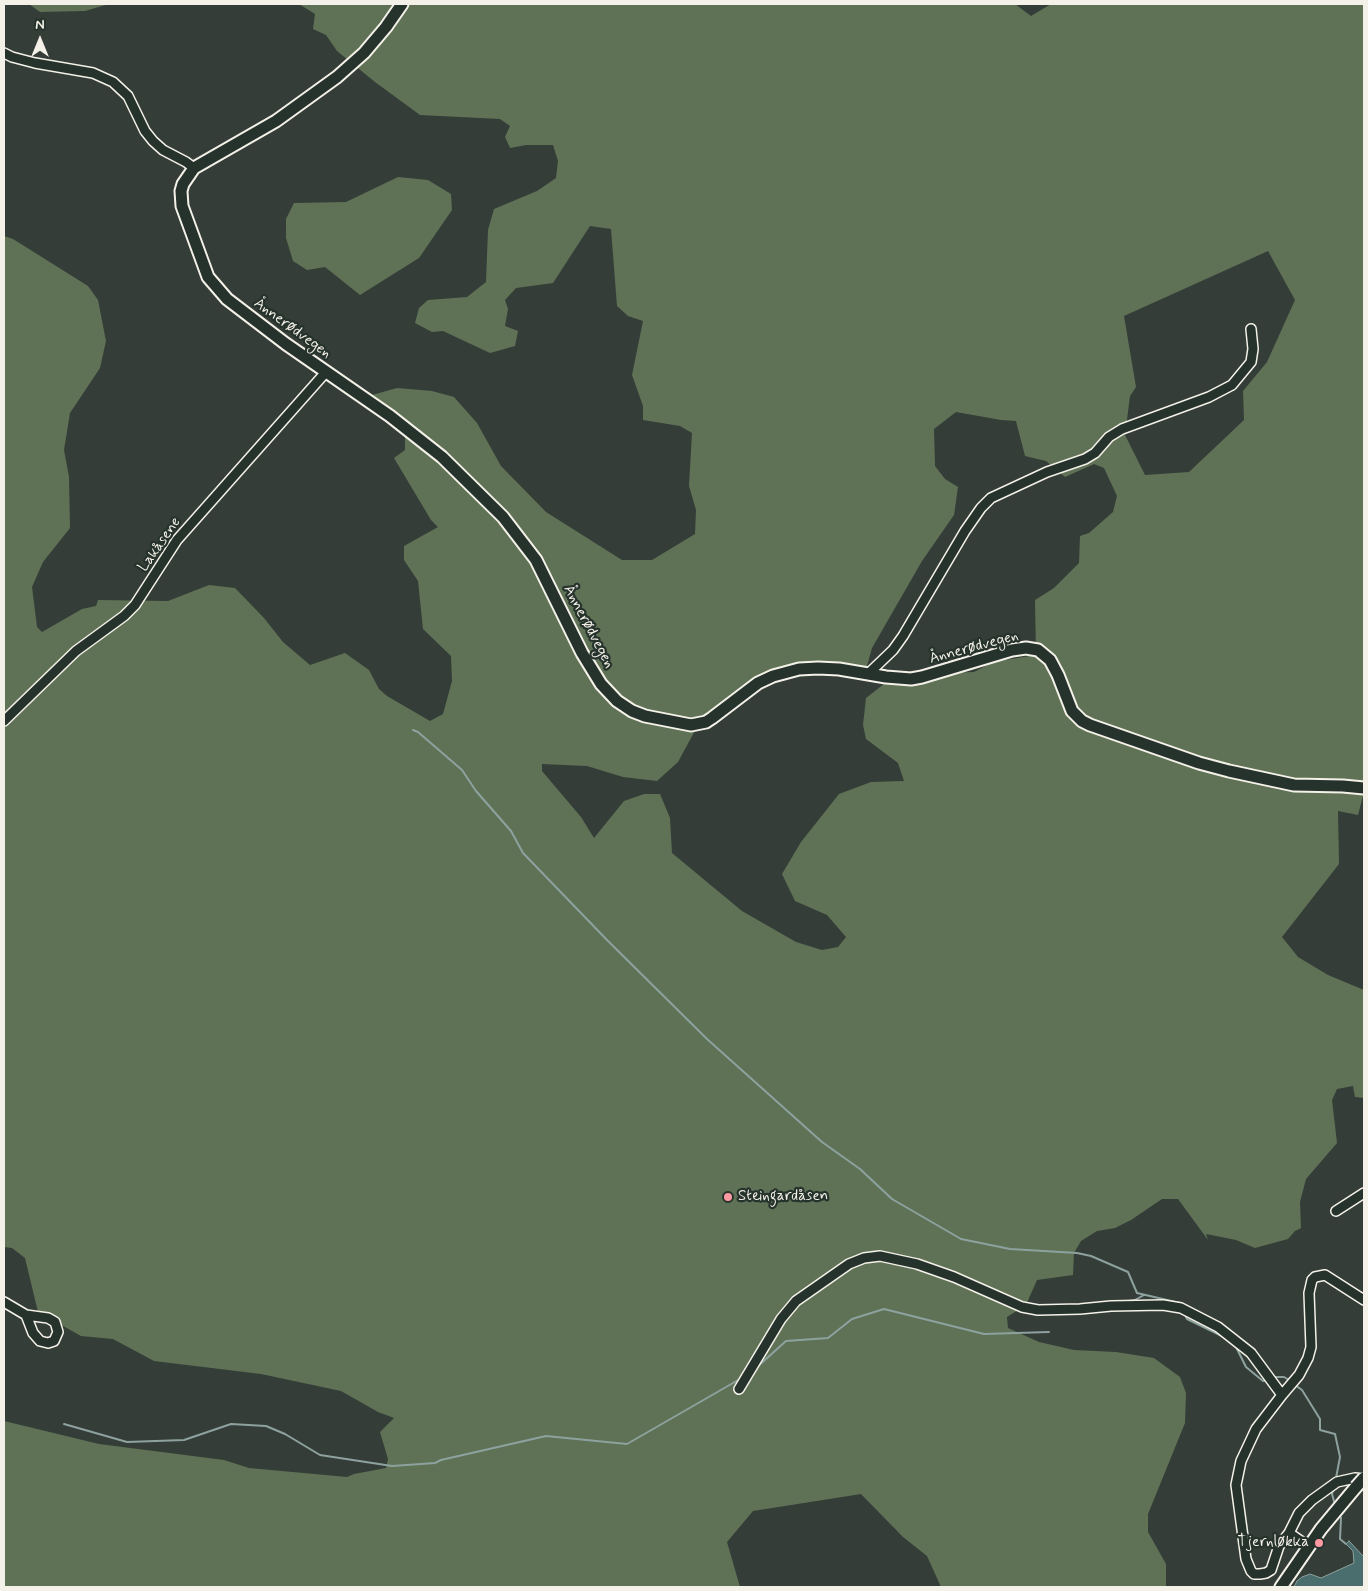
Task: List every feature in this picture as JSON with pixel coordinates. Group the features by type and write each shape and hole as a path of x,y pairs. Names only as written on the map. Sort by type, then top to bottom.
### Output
{"main road":[{"name":"Ånnerødvegen","path":"402,4 375,41 337,77 276,121 194,168 183,184 181,191 182,206 208,277 227,299 286,344 390,416 442,457 503,517 542,569 572,636 591,669 609,694 624,706 654,718 691,724 706,722 758,682 799,669 839,669 897,679 916,678 1012,650 1020,648 1032,649 1044,654 1052,662 1072,711 1090,726 1199,763 1229,771 1294,785 1364,788"},
{"path":"1281,1587 1308,1546 1361,1482"}],"street":[{"path":"4,53 35,62 93,73 113,82 128,96 145,131 153,141 163,150 194,168"},
{"path":"868,674 893,650 903,636 965,531 981,508 991,498 1047,472 1085,459 1095,453 1109,437 1122,429 1209,397 1232,385 1251,362 1253,349 1251,329"},
{"name":"Lakåsene","path":"4,721 76,651 124,616 136,604 177,540 326,372"},
{"path":"1336,1211 1364,1193"},
{"path":"739,1389 781,1319 796,1301 849,1264 864,1258 880,1256 917,1264 954,1277 1022,1307 1038,1310 1163,1304 1181,1308 1218,1326 1251,1353 1282,1395"},
{"path":"1361,1482 1348,1479 1337,1482 1325,1489 1299,1513 1289,1533 1279,1546 1271,1570 1260,1574 1254,1574 1251,1571 1246,1559 1236,1485 1242,1460 1256,1429 1299,1375 1308,1358 1311,1347 1309,1293 1312,1280 1315,1277 1325,1275 1364,1300"},
{"path":"4,1302 26,1315"},
{"path":"1289,1533 1308,1546"}],"green space":[{"path":"29,4 109,4 85,11 40,12"},
{"path":"299,4 1015,4 1031,16 1051,4 1364,4 1364,792 1358,815 1338,811 1339,864 1282,937 1298,957 1328,975 1364,990 1364,1098 1355,1097 1353,1086 1337,1089 1332,1100 1337,1143 1306,1179 1300,1202 1301,1228 1295,1231 1288,1239 1255,1248 1236,1240 1206,1234 1208,1240 1178,1199 1162,1199 1131,1220 1115,1228 1097,1231 1081,1241 1074,1253 1073,1275 1037,1280 1026,1305 1007,1317 1008,1328 1039,1342 1074,1350 1116,1352 1154,1358 1180,1377 1186,1393 1185,1423 1148,1514 1148,1532 1166,1564 1166,1586 941,1587 927,1556 903,1537 861,1494 753,1511 727,1542 740,1587 4,1587 4,1421 99,1444 224,1460 249,1468 347,1477 386,1468 388,1459 380,1432 394,1418 378,1412 341,1391 261,1374 154,1361 113,1339 81,1336 38,1312 25,1258 12,1248 4,1247 4,236 13,239 88,286 98,300 106,341 100,368 70,413 64,450 69,477 70,528 43,562 32,587 37,627 42,632 82,609 96,606 98,600 168,601 209,585 235,588 264,618 283,642 310,665 345,653 369,670 379,689 387,696 430,721 443,714 452,681 451,656 423,629 418,581 404,560 404,546 438,527 431,520 394,458 405,450 405,431 365,397 397,388 432,391 454,397 477,423 501,466 546,512 622,560 652,560 695,534 696,510 689,486 692,433 680,426 643,420 643,406 632,375 643,321 628,316 617,306 611,229 590,226 553,283 516,288 505,300 508,309 505,326 518,331 515,346 490,353 443,331 432,332 415,323 419,308 428,300 467,297 486,282 488,230 494,209 537,191 556,178 558,161 553,145 526,145 510,148 505,137 510,126 500,119 420,115 337,51 326,35 313,29 315,14","holes":["1268,251 1295,300 1267,362 1243,391 1244,420 1189,472 1145,475 1125,435 1130,396 1136,387 1124,316","956,412 1016,421 1025,456 1046,461 1065,477 1094,464 1104,468 1117,496 1113,512 1089,533 1080,536 1079,563 1054,588 1035,600 1036,655 993,662 974,672 939,673 889,680 866,698 863,725 866,739 898,763 904,781 871,782 839,794 801,842 782,874 795,901 827,915 846,937 838,947 822,950 796,942 742,911 672,853 670,818 660,794 644,794 624,801 594,838 581,817 542,771 542,764 587,766 623,777 657,781 678,762 697,727 776,678 844,667 867,666 872,648 922,561 954,515 958,487 945,479 935,466 934,429"]},
{"path":"398,177 428,180 451,194 452,210 419,258 360,295 325,267 307,270 293,261 286,238 286,219 294,203 346,202"}],"water":[{"path":"1349,1541 1364,1557 1364,1587 1294,1587 1302,1577 1310,1574 1321,1578 1354,1563 1353,1551 1346,1544"}],"waterway":[{"path":"413,730 418,732 462,770 476,791 511,831 523,853 707,1039 822,1142 860,1169 892,1199 961,1239 1010,1249 1077,1253 1091,1256 1128,1272 1137,1293 1180,1303"},
{"path":"1123,1302 1135,1300 1144,1295"},
{"path":"756,1368 786,1341 828,1338 852,1319 884,1309 984,1334 1049,1332"},
{"path":"1185,1315 1187,1319 1226,1338"},
{"path":"1235,1345 1246,1367 1263,1381 1266,1380"},
{"path":"1273,1377 1284,1377 1289,1380"},
{"path":"64,1424 127,1442 184,1440 231,1424 266,1426 285,1434 320,1455 392,1466 435,1463 546,1436 627,1444 740,1379"},
{"path":"1295,1385 1302,1390 1320,1419 1320,1430 1335,1434 1340,1457 1336,1478"},
{"path":"1333,1490 1332,1494 1335,1505"},
{"path":"1339,1514 1341,1518 1340,1539 1346,1544"}],"place":[{"name":"Steingardåsen","path":"728,1197"},
{"name":"Tjernløkka","path":"1319,1543"}]}
